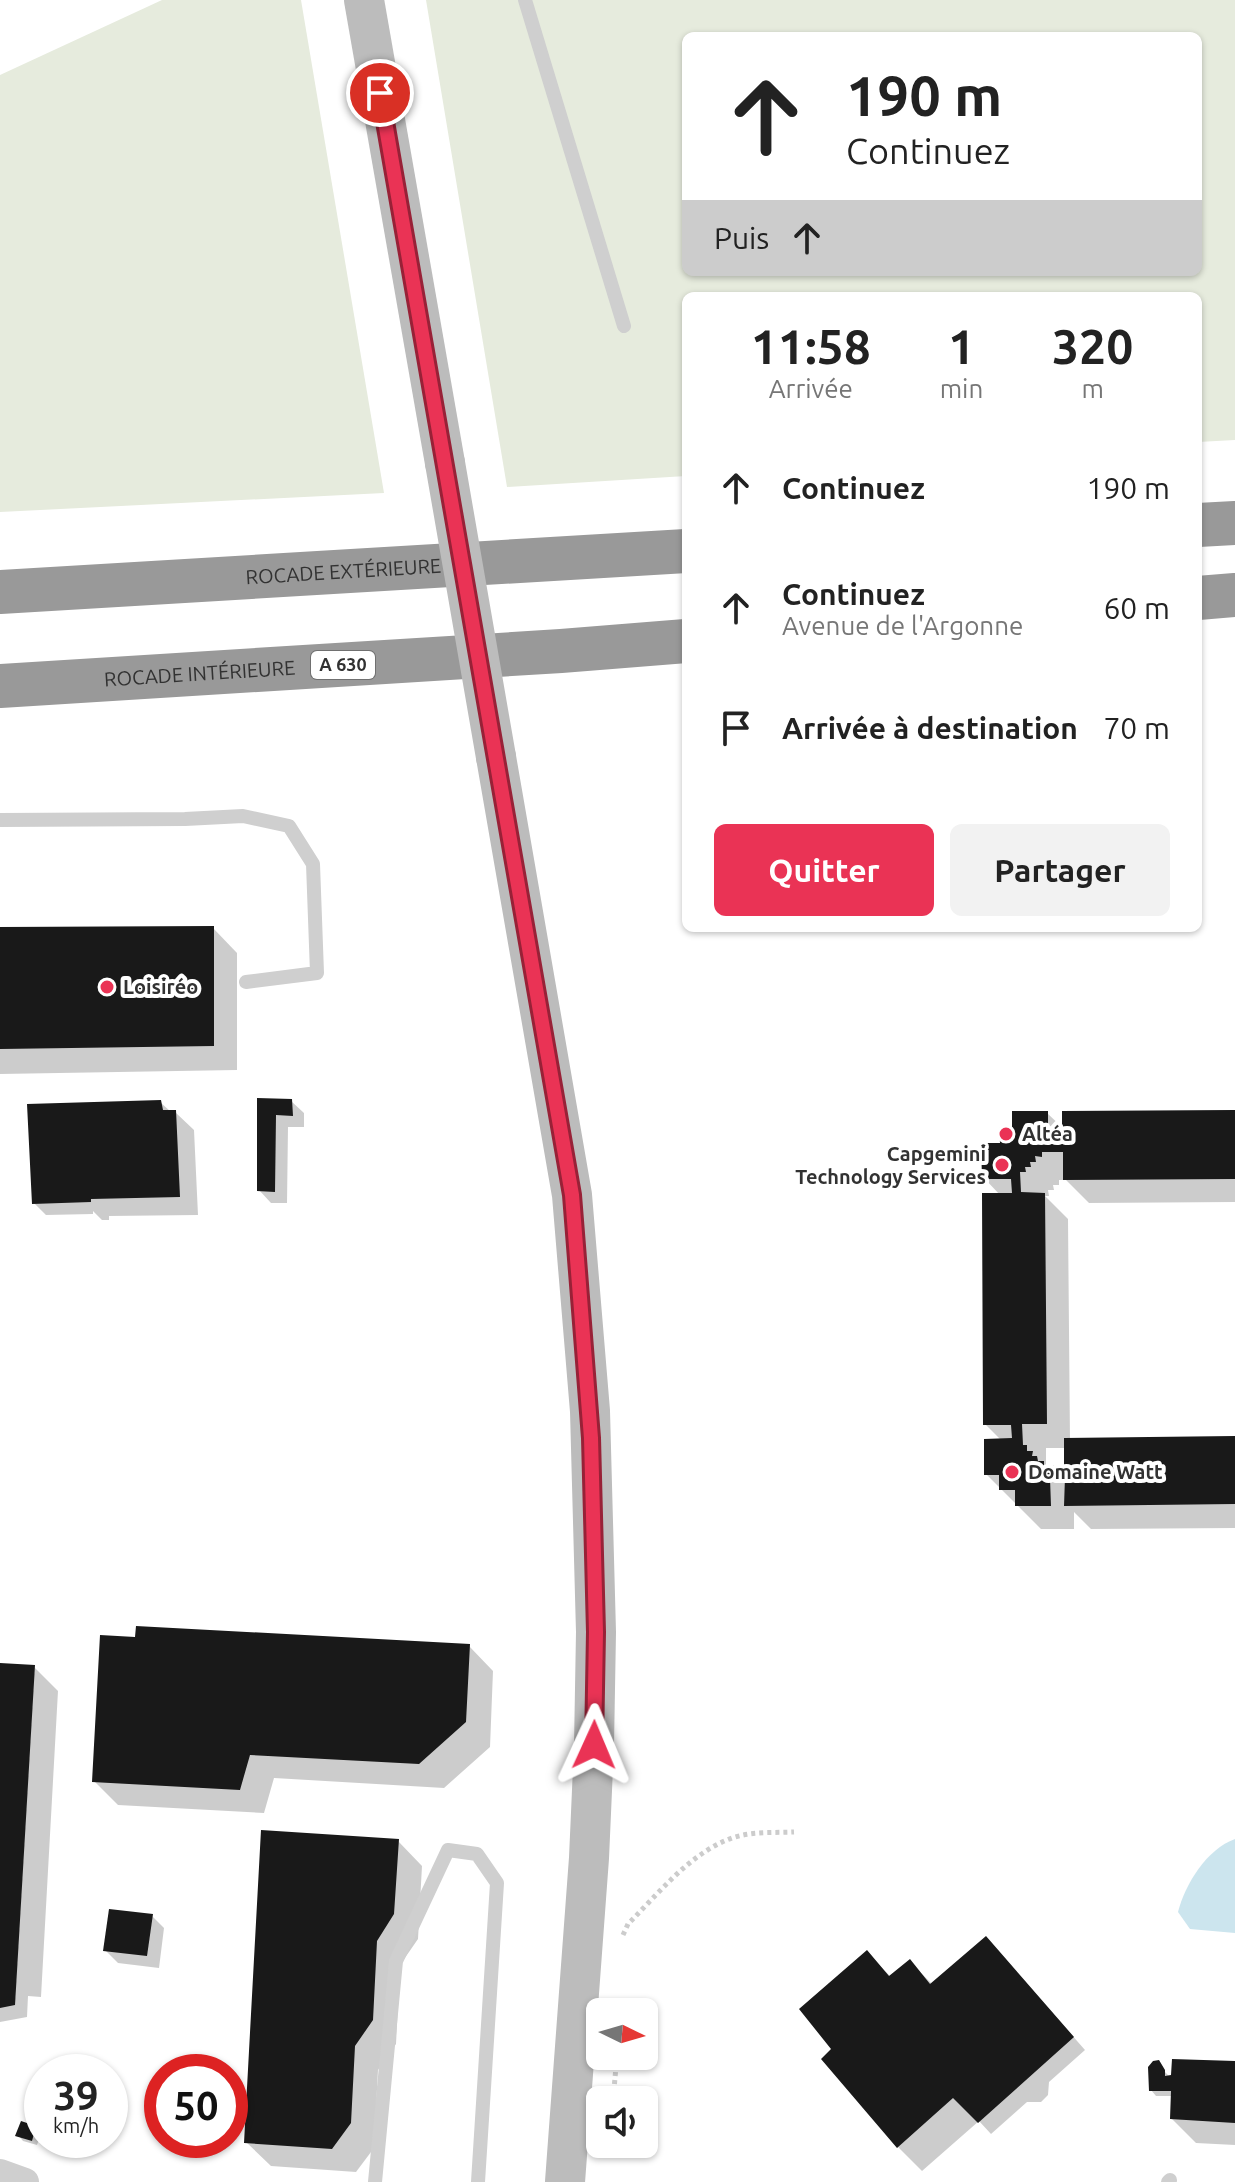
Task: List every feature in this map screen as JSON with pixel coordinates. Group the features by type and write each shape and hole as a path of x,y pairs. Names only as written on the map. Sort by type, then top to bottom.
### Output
{"highway":[{"path":"1202,525 1235,523"},
{"name":"ROCADE EXTÉRIEURE","path":"0,592 682,551"},
{"path":"1202,598 1235,595"},
{"name":"ROCADE INTÉRIEURE","path":"0,686 682,641"}],"main road":[{"path":"364,0 572,1195 590,1411 595,1576 594,1745 589,1858 565,2182"}],"street":[{"path":"0,2173 25,2182"}],"lane":[{"path":"525,0 624,326"},
{"path":"0,820 243,816 289,826 313,864 317,973 246,982"},
{"path":"375,2182 396,1961 448,1850 477,1854 497,1883 478,2182"}],"path":[{"path":"621,1937 628,1924 701,1853 732,1838 794,1832"}],"shaded area":[{"path":"162,0 301,0 384,493 0,512 0,75"},
{"path":"426,0 1235,0 1235,440 1202,442 1202,292 682,292 682,476 507,487"}],"water":[{"path":"1235,1839 1235,1933 1190,1929 1178,1912 1186,1890 1207,1859"}],"building":[{"name":"Loisiréo","path":"214,926 214,1046 0,1049 0,927"},
{"path":"257,1098 292,1099 293,1116 276,1115 275,1192 257,1191"},
{"path":"161,1100 163,1110 176,1110 180,1197 32,1204 27,1104"},
{"path":"1235,1110 1235,1179 1063,1180 1063,1152 1042,1152 1042,1157 1035,1156 1036,1162 1030,1162 1031,1167 1025,1167 1026,1172 1020,1172 1021,1192 1045,1193 1047,1424 1022,1424 1023,1445 1027,1445 1027,1451 1033,1451 1032,1456 1037,1456 1038,1461 1044,1461 1044,1466 1064,1465 1064,1438 1235,1436 1235,1504 1064,1506 1065,1477 1050,1478 1051,1506 1015,1506 1015,1490 999,1490 999,1475 984,1475 984,1439 1012,1438 1011,1425 983,1425 982,1193 1012,1193 1011,1179 982,1179 981,1143 1000,1143 999,1128 1012,1127 1012,1111 1048,1111 1048,1139 1062,1139 1062,1111"},
{"path":"136,1626 470,1644 466,1722 419,1764 250,1755 240,1790 92,1782 100,1635 135,1637"},
{"path":"0,1663 35,1665 15,2005 0,2008"},
{"path":"261,1830 399,1839 394,1914 377,1941 373,2020 355,2046 351,2123 332,2149 248,2143 248,2069"},
{"path":"109,1909 153,1914 147,1956 103,1951"},
{"path":"986,1936 1074,2037 978,2123 953,2098 897,2148 821,2059 831,2049 799,2009 867,1950 889,1976 910,1959 930,1984"},
{"path":"1172,2059 1235,2061 1235,2123 1170,2119 1171,2091 1149,2091 1148,2067 1159,2060 1165,2076 1171,2075"},
{"path":"21,2121 24,2122 24,2139 15,2136"}],"place":[{"name":"Loisiréo","path":"107,987"},
{"name":"Altéa","path":"1006,1134"},
{"name":"Capgemini Technology Services","path":"1002,1165"},
{"name":"Domaine Watt","path":"1012,1472"}],"route":[{"path":"380,93 572,1195 591,1438 596,1632 594,1745"}]}
